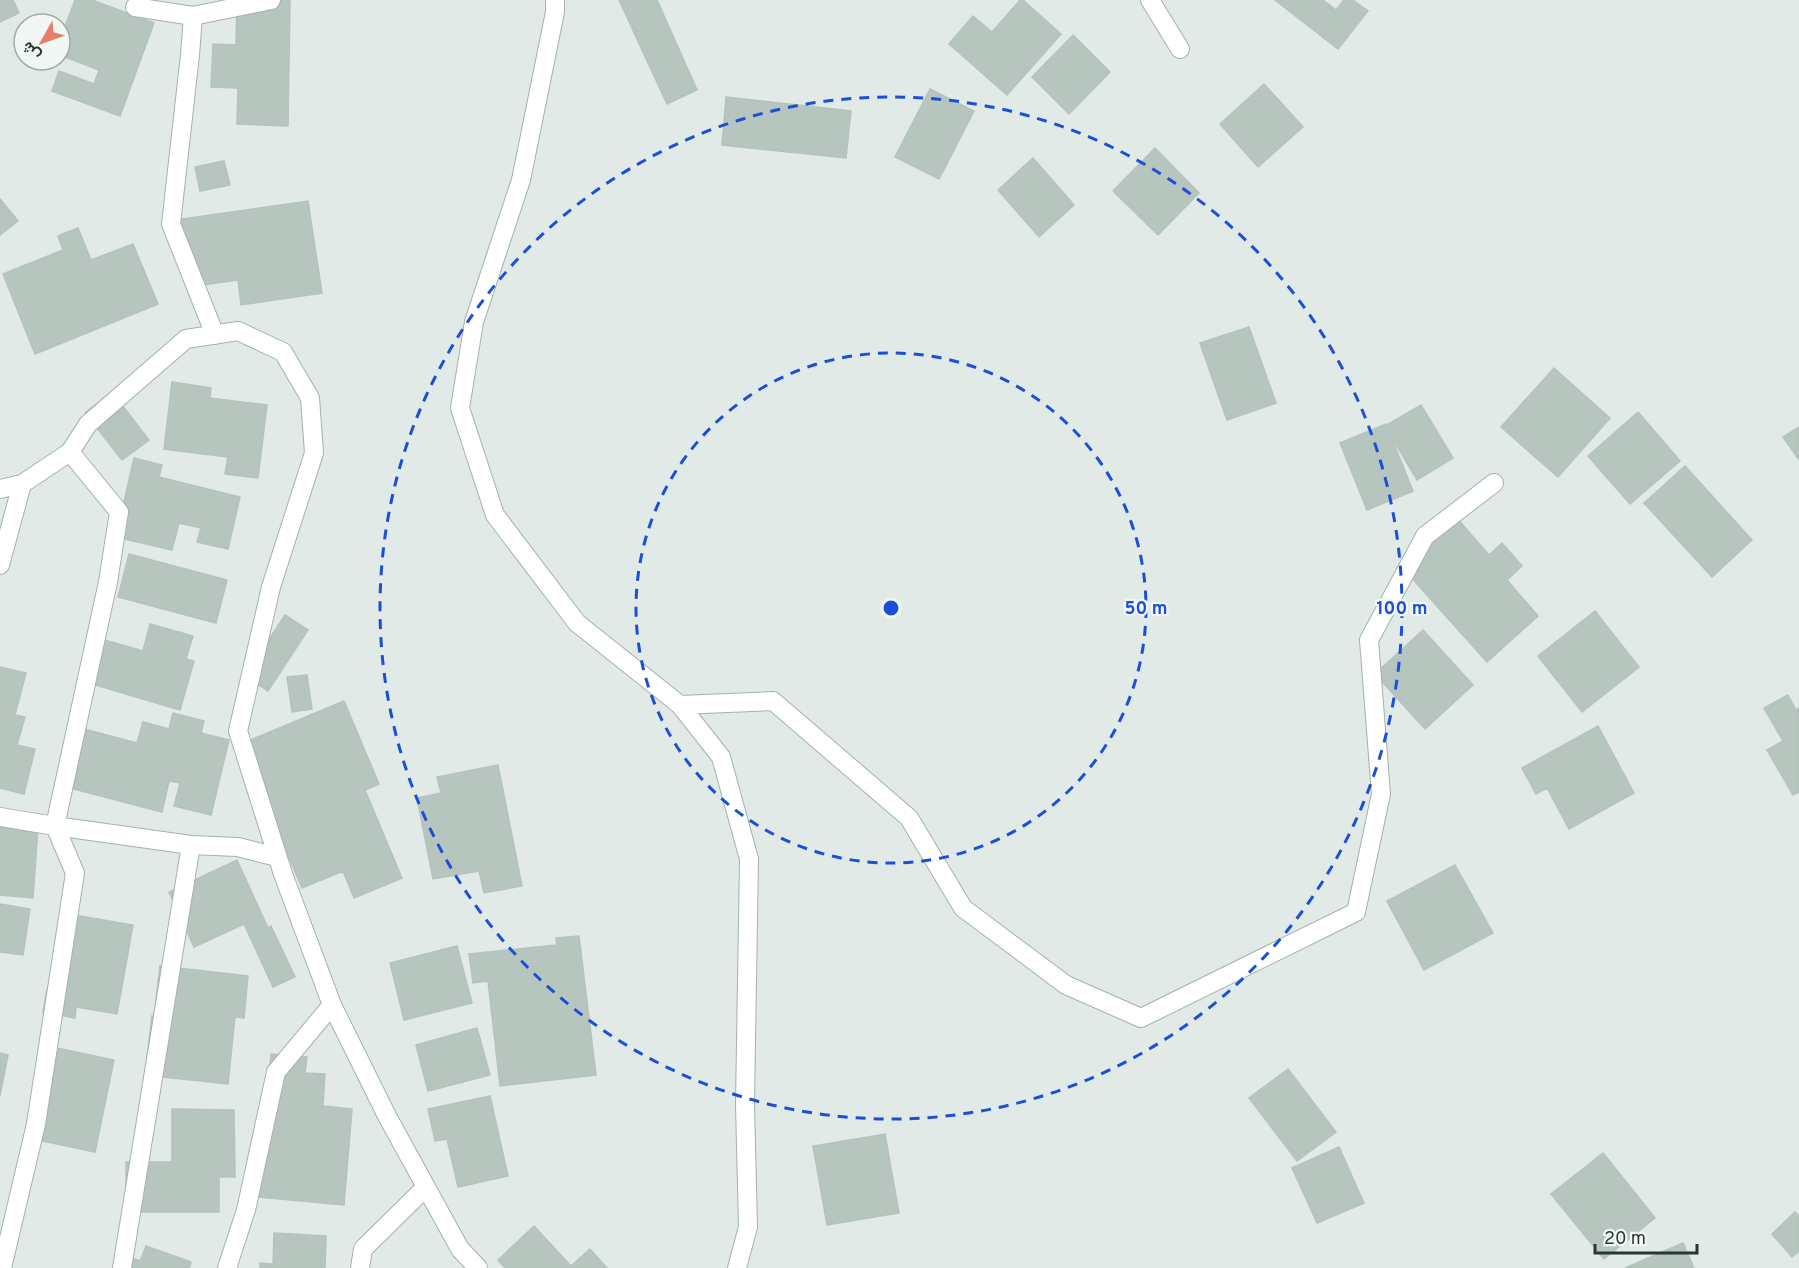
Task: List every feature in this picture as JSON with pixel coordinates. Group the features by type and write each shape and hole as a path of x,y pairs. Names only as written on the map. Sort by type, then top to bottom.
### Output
{"street":[{"path":"135,7 193,16 271,0"},
{"path":"555,0 555,12 521,180 474,322 460,408 495,515 577,623 680,705 721,757 749,860 745,1104 748,1227 737,1268"},
{"path":"1150,0 1180,49"},
{"path":"193,16 171,224 215,335"},
{"path":"0,489 22,484 70,452 88,424 186,339 238,331 283,352 310,398 314,453 271,587 238,731 277,856 332,1005 387,1116 460,1249 478,1268"},
{"path":"2,1268 36,1124 75,873 55,826 108,582 119,512 70,452"},
{"path":"680,705 773,701 909,818 963,908 1066,985 1141,1018 1356,912 1381,794 1368,640 1425,536 1494,483"},
{"path":"0,566 22,484"},
{"path":"0,817 191,844 238,847 277,856"},
{"path":"122,1268 191,844"},
{"path":"227,1268 246,1210 276,1072 332,1005"},
{"path":"360,1268 363,1249 426,1187"}],"building":[{"path":"0,0 13,0 19,12 12,12 12,16 0,22"},
{"path":"75,0 92,0 154,23 120,116 52,91 59,72 94,84 99,70 72,60 70,12"},
{"path":"237,0 290,0 288,126 237,124 238,88 211,87 213,44 236,45"},
{"path":"619,0 657,0 697,90 667,104"},
{"path":"1020,0 1023,0 1061,34 1007,95 949,44 973,16 992,32"},
{"path":"1275,0 1323,0 1336,10 1344,0 1353,0 1368,11 1338,49"},
{"path":"1073,35 1110,72 1069,114 1032,77"},
{"path":"1264,84 1303,127 1258,167 1220,124"},
{"path":"930,89 974,111 939,179 895,157"},
{"path":"726,97 851,111 846,158 722,145"},
{"path":"1155,148 1199,193 1158,235 1113,191"},
{"path":"1033,158 1074,205 1039,237 998,190"},
{"path":"224,161 230,185 200,191 195,167"},
{"path":"0,199 18,221 0,235"},
{"path":"308,201 322,293 241,305 238,280 196,286 190,246 180,248 176,220"},
{"path":"78,228 91,260 133,244 158,304 35,354 3,274 63,250 58,236"},
{"path":"1249,327 1276,403 1227,420 1200,343"},
{"path":"1554,368 1610,418 1558,477 1501,427"},
{"path":"172,382 211,388 210,398 267,405 258,478 225,474 228,457 164,449"},
{"path":"112,392 149,440 122,460 85,413"},
{"path":"1421,405 1453,458 1417,480 1385,426"},
{"path":"1638,412 1680,461 1630,504 1588,456"},
{"path":"1386,424 1413,491 1367,510 1340,443"},
{"path":"1799,427 1799,460 1783,437"},
{"path":"134,458 162,465 159,477 240,497 228,549 197,542 201,528 179,523 172,550 116,537"},
{"path":"1685,466 1752,540 1712,577 1644,503"},
{"path":"1455,516 1489,555 1502,543 1522,566 1507,580 1538,616 1487,662 1400,565"},
{"path":"129,554 227,580 216,623 118,597"},
{"path":"1595,611 1639,667 1582,712 1538,656"},
{"path":"285,615 308,630 268,691 245,676"},
{"path":"150,624 193,636 186,659 194,661 180,710 82,681 94,637 143,651"},
{"path":"1423,630 1473,685 1425,729 1375,674"},
{"path":"0,667 26,673 15,715 25,717 17,745 35,749 24,794 0,788"},
{"path":"307,675 312,709 292,712 287,677"},
{"path":"1788,695 1796,710 1799,708 1799,792 1793,795 1767,750 1783,741 1764,708"},
{"path":"344,701 379,784 365,790 402,878 354,898 343,871 302,888 241,744"},
{"path":"173,713 204,721 201,733 229,740 211,815 174,806 180,783 169,781 162,812 70,788 84,729 137,743 143,722 169,729"},
{"path":"1598,726 1634,793 1569,829 1547,788 1536,794 1522,768"},
{"path":"498,765 522,886 484,893 479,871 433,879 417,798 441,793 437,777"},
{"path":"0,811 39,814 33,898 0,895"},
{"path":"237,860 268,928 271,926 295,977 273,987 244,924 194,947 169,892"},
{"path":"1455,865 1493,933 1424,970 1387,901"},
{"path":"0,904 30,909 23,955 0,952"},
{"path":"74,915 133,925 117,1014 76,1007 75,1018 43,1012 47,990 61,993"},
{"path":"579,936 596,1075 500,1086 488,981 473,983 469,954 557,945 556,938"},
{"path":"457,946 472,1003 404,1020 390,963"},
{"path":"160,966 248,976 244,1018 235,1017 228,1084 145,1075"},
{"path":"477,1028 490,1075 428,1091 416,1045"},
{"path":"52,1047 114,1060 95,1152 33,1139"},
{"path":"0,1053 8,1055 0,1096"},
{"path":"271,1054 307,1057 305,1073 325,1074 323,1106 352,1109 344,1205 259,1197"},
{"path":"1288,1069 1336,1132 1297,1161 1249,1098"},
{"path":"490,1096 508,1176 458,1187 447,1139 435,1141 428,1109"},
{"path":"172,1109 234,1110 235,1177 219,1177 219,1212 126,1212 126,1162 172,1162"},
{"path":"885,1134 899,1213 827,1225 813,1146"},
{"path":"1339,1147 1364,1203 1317,1223 1292,1168"},
{"path":"1603,1153 1655,1218 1604,1259 1551,1194"},
{"path":"1795,1212 1799,1216 1799,1251 1792,1257 1772,1234"},
{"path":"534,1226 571,1266 590,1249 607,1268 505,1268 498,1260"},
{"path":"274,1233 326,1236 325,1268 260,1268 260,1263 273,1264"},
{"path":"1683,1243 1694,1268 1625,1268"},
{"path":"146,1246 191,1262 189,1268 121,1268 126,1256 140,1261"}]}
